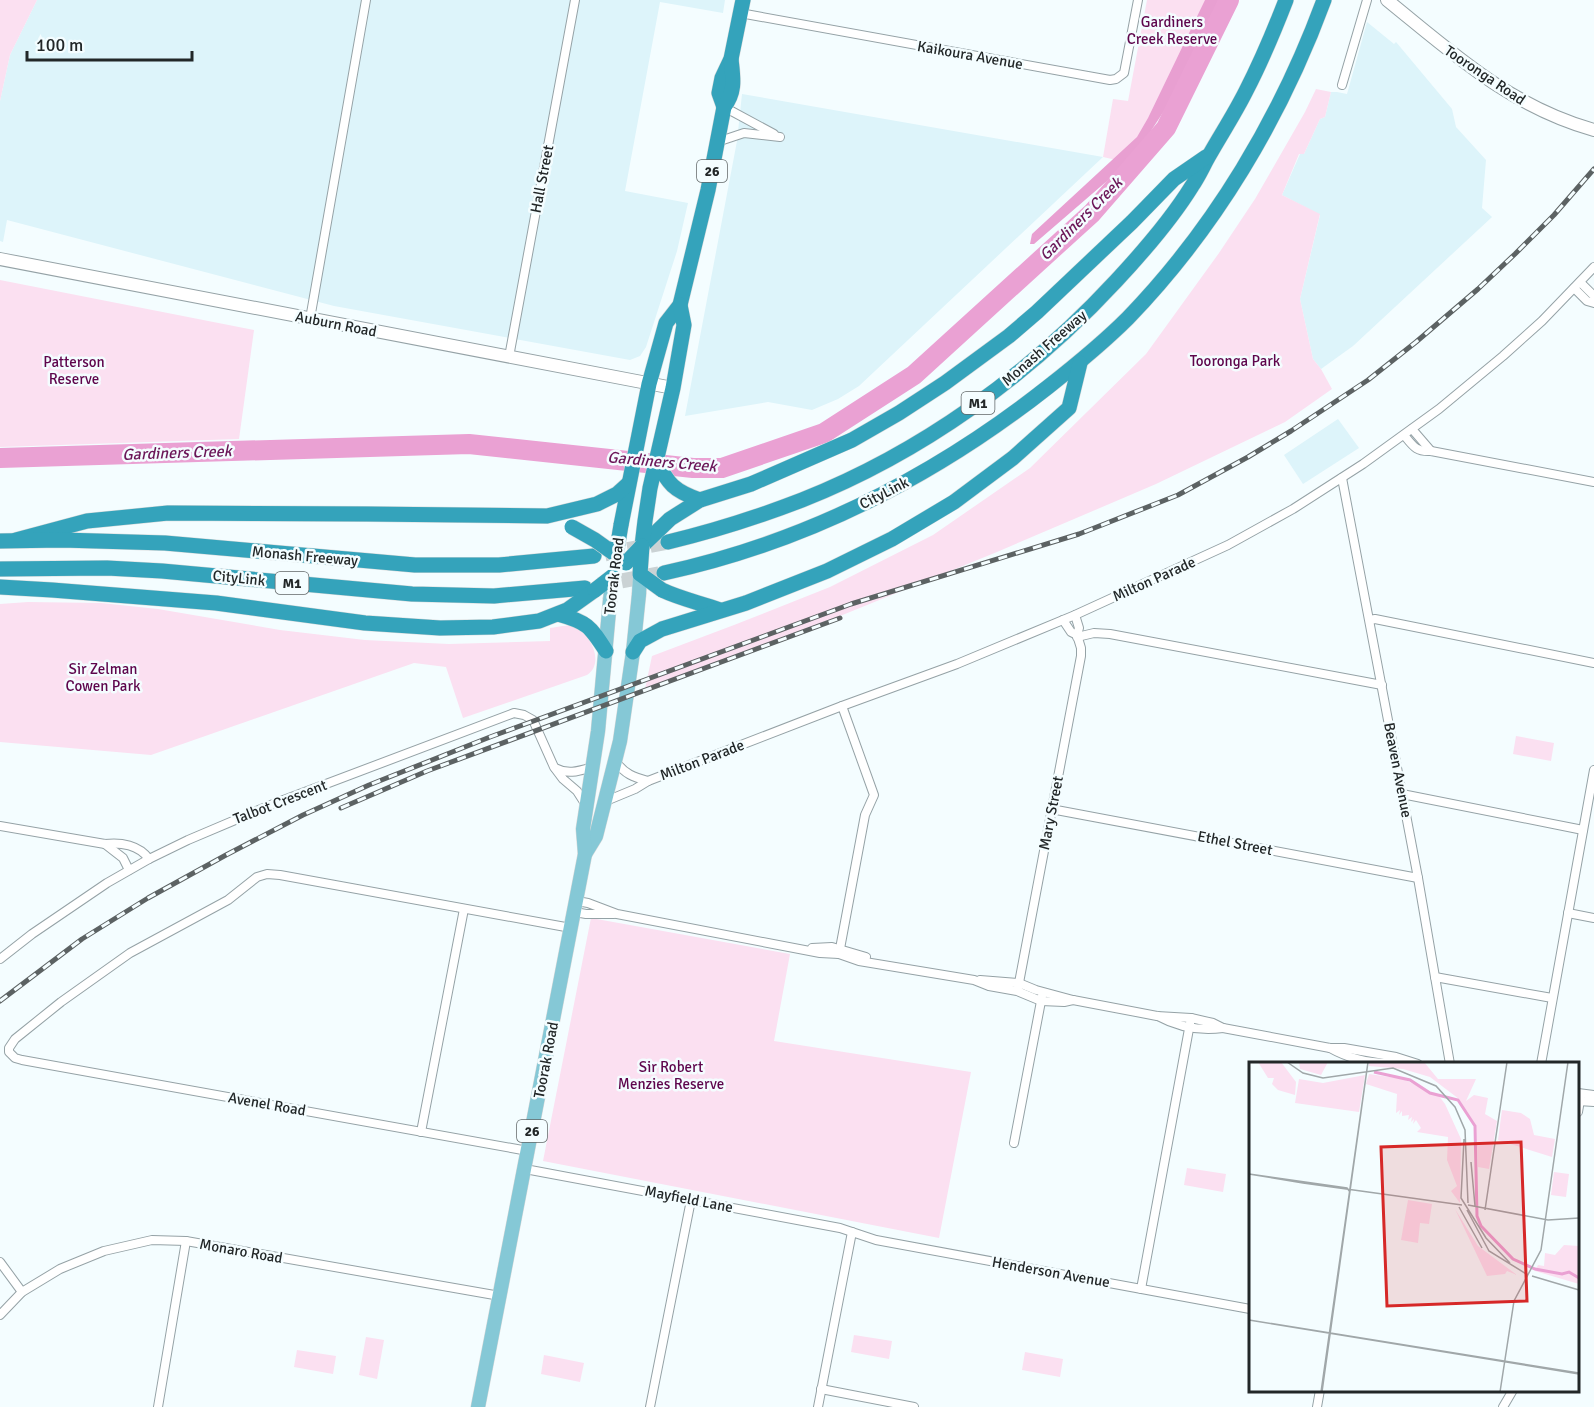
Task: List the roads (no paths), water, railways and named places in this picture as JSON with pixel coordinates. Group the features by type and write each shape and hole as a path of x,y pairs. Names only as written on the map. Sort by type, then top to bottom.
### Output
{"highway":[{"name":"Monash Freeway","path":"668,542 752,518 843,482 914,445 980,401 1035,359 1102,296 1151,241 1192,186 1245,92 1286,0"},
{"name":"M1","path":"1080,363 1128,317 1151,291 1199,233 1220,202 1276,110 1324,0"},
{"name":"Toorak Road","path":"613,576 621,559 628,484 649,384 666,323 680,305 702,220 724,107 732,97 734,80 731,59 741,7"},
{"path":"621,559 642,546 670,519 703,499 751,484 852,440 945,383 1009,336 1037,312 1174,179 1209,155"},
{"name":"Toorak Road","path":"640,574 646,510 684,325 680,305"},
{"path":"633,652 640,641 651,634 746,603 827,571 892,539 954,502 1013,458 1069,408 1080,363"},
{"name":"CityLink","path":"664,573 713,562 781,540 883,494 925,472 1002,423 1080,363"},
{"path":"656,460 672,486 684,494 703,499"},
{"path":"16,540 87,520 168,513 547,516 597,504 628,484"},
{"path":"547,516 595,540 662,590 720,610"},
{"name":"Monash Freeway","path":"16,540 165,543 415,565 499,565 594,556"},
{"name":"M1","path":"0,542 16,540"},
{"name":"CityLink","path":"0,569 95,568 162,571 412,594 494,596 585,588"},
{"path":"0,587 216,603 365,623 417,627 493,627 539,621 558,614 575,605 613,576"},
{"path":"558,614 584,622 606,651"}],"main road":[{"name":"Tooronga Road","path":"1389,1 1438,43 1494,84 1531,106 1559,118 1593,126"},
{"name":"Auburn Road","path":"0,259 672,388"},
{"name":"Toorak Road","path":"585,854 596,836 616,762 633,652 640,574"},
{"name":"Toorak Road","path":"478,1407 585,854 583,829 598,731 613,576"}],"street":[{"path":"310,319 366,0"},
{"name":"Hall Street","path":"508,357 575,0"},
{"name":"Kaikoura Avenue","path":"741,7 1110,80 1124,73 1138,0"},
{"path":"1342,85 1367,0"},
{"path":"717,142 744,133 780,137 724,107"},
{"name":"Milton Parade","path":"606,801 648,781 957,664 1075,615 1228,546 1293,509 1412,429 1503,356 1542,321 1594,267"},
{"path":"1577,285 1594,296"},
{"path":"1577,285 1587,301 1594,303"},
{"path":"1412,429 1431,451"},
{"path":"1404,435 1418,450 1423,452 1431,451 1594,482"},
{"name":"Beaven Avenue","path":"1342,477 1418,878 1450,1062"},
{"name":"Mary Street","path":"1018,987 1081,656 1077,636 1079,628 1075,615"},
{"path":"1370,620 1375,619 1594,663"},
{"path":"1063,620 1071,632 1077,636 1094,633 1110,634 1382,685"},
{"path":"839,951 865,814 874,795 842,706"},
{"name":"Talbot Crescent","path":"0,960 69,908 149,859 273,804 514,714 527,716 534,723 555,768 563,779 577,791 586,806"},
{"name":"Milton Parade","path":"616,762 630,775 648,781"},
{"path":"555,768 562,772 571,772 593,766"},
{"path":"1541,1062 1594,770"},
{"path":"1402,794 1583,830"},
{"name":"Ethel Street","path":"1051,810 1418,878"},
{"path":"0,826 105,844 116,843 141,850 149,859"},
{"path":"105,844 123,858 129,870"},
{"name":"Avenel Road","path":"464,909 280,875 262,875 228,900 130,953 15,1038 9,1052 15,1058 22,1060 528,1151"},
{"path":"576,906 586,914 617,914 820,953 839,951 859,961 974,981 997,988 1018,987 1041,997 1064,996 1073,1000 1157,1016 1169,1022 1190,1023 1211,1030 1223,1028 1330,1048 1362,1051 1408,1062"},
{"path":"421,1132 464,909 572,928"},
{"path":"1568,914 1594,918"},
{"path":"1435,978 1552,998"},
{"path":"1014,1143 1041,997"},
{"path":"1141,1289 1190,1023"},
{"path":"1330,1048 1360,1062 1362,1051"},
{"path":"1579,1097 1594,1095"},
{"path":"1579,1097 1594,1102"},
{"name":"Mayfield Lane","path":"525,1168 852,1232"},
{"path":"650,1407 691,1200"},
{"path":"818,1407 852,1232"},
{"name":"Henderson Avenue","path":"852,1232 876,1240 1249,1309"},
{"name":"Monaro Road","path":"0,1315 22,1292 60,1269 104,1251 152,1240 186,1241 500,1296"},
{"path":"158,1407 186,1241"},
{"path":"0,1262 22,1292"},
{"path":"821,1389 914,1407"},
{"path":"1317,1407 1320,1392"},
{"path":"1503,1407 1512,1392"}],"waterway":[{"name":"Gardiners Creek","path":"0,458 469,444 693,468 722,468 824,433 914,375 1092,213 1166,128 1229,0"}],"tunnel":[{"path":"605,554 668,542"},
{"path":"599,585 664,573"}],"railway":[{"path":"0,1001 82,939 148,898 303,815 369,785 490,737 851,604 1079,534 1178,495 1291,431 1368,380 1478,289 1554,215 1594,169"},
{"path":"341,808 427,771 840,618"}],"park label":[{"name":"Gardiners Creek Reserve","path":"1172,30"},
{"name":"Tooronga Park","path":"1235,361"},
{"name":"Patterson Reserve","path":"74,370"},
{"name":"Sir Zelman Cowen Park","path":"103,678"},
{"name":"Sir Robert Menzies Reserve","path":"671,1076"}]}
